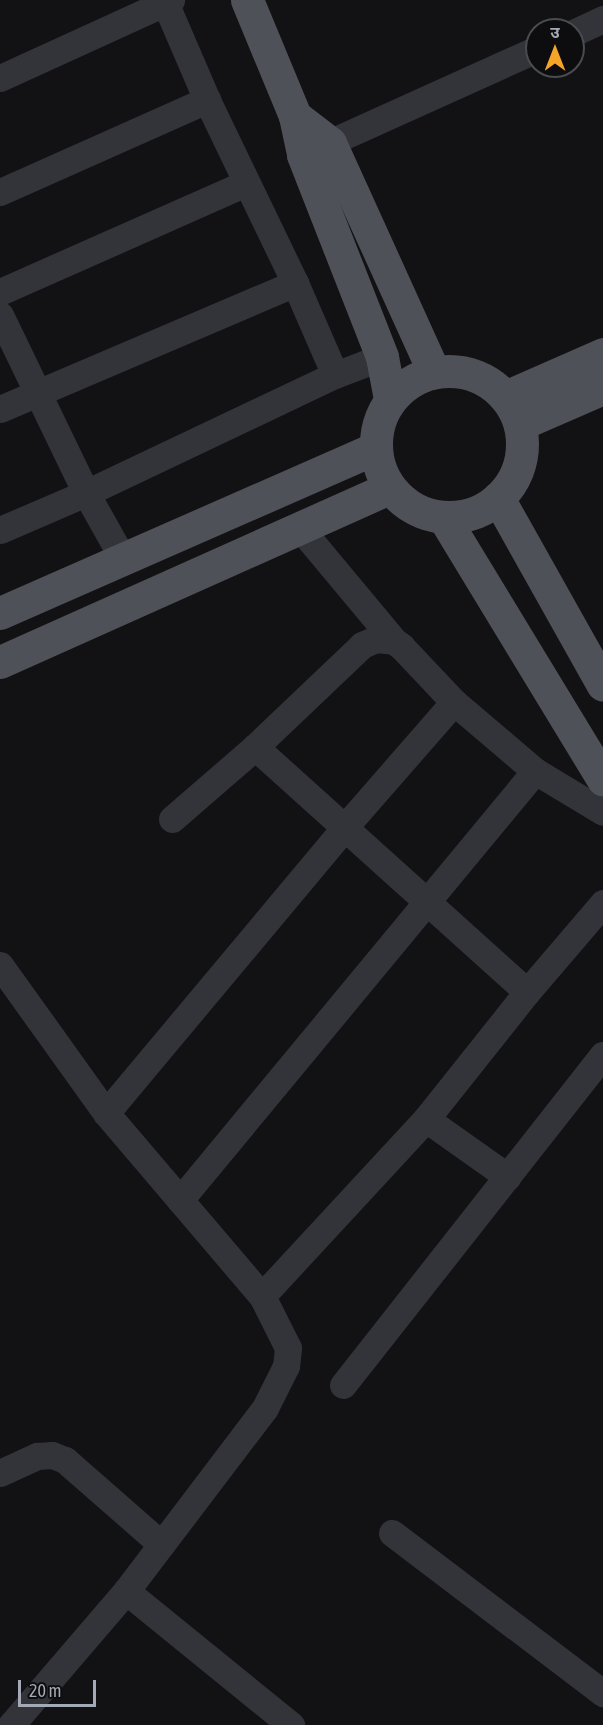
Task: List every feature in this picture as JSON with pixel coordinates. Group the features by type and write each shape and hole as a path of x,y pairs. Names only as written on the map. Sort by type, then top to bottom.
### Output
{"main road":[{"path":"247,0 295,116 316,149 434,372"},
{"path":"316,149 382,357 390,399"},
{"path":"512,410 603,354"},
{"path":"460,371 485,380 512,410 522,451 515,477 498,498 474,513 444,518 414,509 389,488 375,448 378,422 390,399 409,382 434,372 460,371"},
{"path":"512,410 603,388"},
{"path":"0,613 375,448"},
{"path":"3,666 389,488"},
{"path":"498,498 603,685"},
{"path":"444,518 603,779"}],"street":[{"path":"0,78 167,1 207,100 295,283 335,375"},
{"path":"585,27 603,19"},
{"path":"316,149 525,54"},
{"path":"0,192 207,100"},
{"path":"0,292 246,183"},
{"path":"0,409 295,283"},
{"path":"0,315 35,393 123,559"},
{"path":"0,530 86,493 335,375 382,357"},
{"path":"300,528 394,641 454,702 535,771 603,812"},
{"path":"172,819 255,747 362,645 376,639 394,641"},
{"path":"106,1113 344,828 454,702"},
{"path":"255,747 527,992"},
{"path":"180,1200 535,771"},
{"path":"262,1296 426,1119 527,992 603,903"},
{"path":"0,965 106,1113 262,1296 288,1348 286,1366 265,1408 126,1591 11,1725"},
{"path":"343,1385 603,1054"},
{"path":"426,1119 508,1177"},
{"path":"0,1473 37,1456 52,1455 65,1460 161,1544"},
{"path":"392,1533 603,1693"},
{"path":"126,1591 291,1725"}]}
